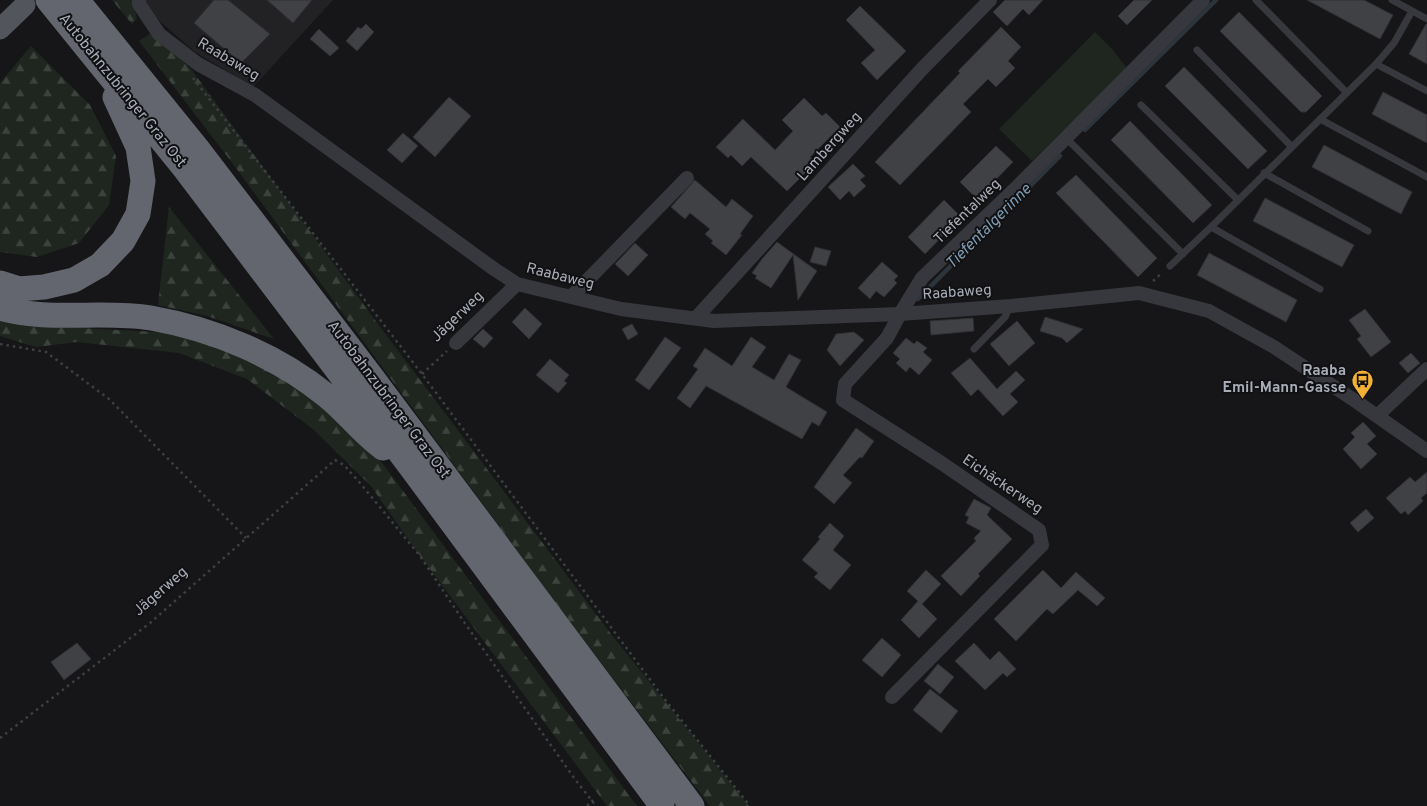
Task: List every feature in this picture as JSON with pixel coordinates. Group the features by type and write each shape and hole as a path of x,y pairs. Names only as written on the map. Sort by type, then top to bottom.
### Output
{"highway":[{"name":"Autobahnzubringer Graz Ost","path":"77,0 85,27 100,64 185,169 410,466 662,806"},
{"name":"Autobahnzubringer Graz Ost","path":"37,3 85,27 198,148 692,806"},
{"path":"0,283 19,289 44,287 74,280 100,265 123,241 138,214 143,181 138,148 100,64"},
{"path":"0,308 29,313 151,318 201,330 244,346 294,373 328,397 372,440 410,466"}],"main road":[{"path":"0,29 37,3"}],"street":[{"name":"Raabaweg","path":"139,0 139,4 159,34 193,60 255,95 517,284 622,309 714,322 900,314 1011,306 1139,293 1209,311 1274,347 1427,451"},
{"name":"Lambergweg","path":"696,318 922,69 990,0"},
{"name":"Tiefentalweg","path":"900,314 922,278 1066,138 1203,0"},
{"path":"571,296 687,178"},
{"name":"Jägerweg","path":"456,343 517,284"},
{"name":"Eichäckerweg","path":"892,697 1042,545 1039,530 940,462 843,400 845,384 887,338 900,314"},
{"path":"1377,416 1427,369"}],"lane":[{"path":"1256,0 1347,93"},
{"path":"1392,0 1427,19"},
{"path":"1170,266 1211,228 1264,173 1376,64 1394,43 1412,11"},
{"path":"1197,50 1292,147"},
{"path":"1376,64 1427,91"},
{"path":"1141,105 1238,200"},
{"path":"1320,120 1427,177"},
{"path":"1066,138 1183,254"},
{"path":"1264,173 1368,231"},
{"path":"1211,228 1320,290"},
{"name":"Raabaweg","path":"974,349 1005,317 1011,306"}],"path":[{"path":"193,60 192,77 422,374 663,697 750,806"},
{"path":"1139,293 1170,266"},
{"name":"Jägerweg","path":"422,374 456,343"},
{"path":"0,344 46,352 109,399 246,538"},
{"name":"Jägerweg","path":"0,738 150,623 335,460 344,465 360,483 420,556 574,778 593,800"},
{"path":"587,806 593,800 596,806"}],"shaded area":[{"path":"145,0 333,0 253,87 195,52 153,15"}],"green space":[{"path":"112,0 132,0 137,18 132,24"},
{"path":"1095,32 1127,68 1032,161 999,129"},
{"path":"151,33 191,69 375,320 611,634 749,806 710,806 557,605 233,164 139,41"},
{"path":"31,46 90,105 116,156 109,205 79,243 37,257 0,252 0,83"},
{"path":"169,207 274,339 207,316 158,305"},
{"path":"0,320 80,328 176,333 247,356 328,410 383,464 637,806 607,806 415,549 371,486 314,430 247,379 179,353 77,342 36,347 0,336"}],"building":[{"path":"214,0 228,0 270,34 241,63 194,23"},
{"path":"267,0 312,0 293,23"},
{"path":"1005,0 1043,0 1029,15 1023,9 1007,26 993,12"},
{"path":"1134,0 1152,0 1127,25 1118,16"},
{"path":"1307,0 1364,0 1393,15 1380,39"},
{"path":"860,6 906,51 877,80 861,63 875,50 846,20"},
{"path":"1239,12 1322,96 1306,112 1301,112 1220,31"},
{"path":"366,24 374,32 357,51 346,41 358,27 361,29"},
{"path":"1427,24 1427,64 1409,54"},
{"path":"1001,27 1021,47 1008,61 1015,68 996,87 988,79 963,104 971,112 900,185 875,162"},
{"path":"319,29 339,48 330,56 310,39"},
{"path":"1184,67 1267,151 1248,169 1165,86"},
{"path":"1383,92 1427,115 1427,143 1372,114"},
{"path":"449,97 471,116 435,157 413,137"},
{"path":"804,98 822,116 826,113 840,127 810,157 816,162 787,191 751,157 742,166 731,155 728,158 716,147 743,119 775,150 793,131 782,120"},
{"path":"1130,121 1212,205 1193,223 1111,140"},
{"path":"403,133 418,146 402,163 387,150"},
{"path":"1324,145 1412,192 1401,214 1312,167"},
{"path":"996,146 1013,162 977,199 960,182"},
{"path":"853,164 865,176 860,180 866,186 854,197 849,191 840,200 828,187"},
{"path":"1076,175 1157,258 1138,277 1056,193"},
{"path":"695,180 726,207 732,199 753,216 740,234 742,235 726,255 711,243 713,241 705,234 710,229 690,213 685,219 671,207"},
{"path":"1265,198 1354,245 1342,267 1253,221"},
{"path":"944,200 961,217 925,254 908,237"},
{"path":"777,242 817,271 798,300 793,255 771,288 755,278 757,276 752,273"},
{"path":"635,243 648,255 628,276 615,264"},
{"path":"815,247 831,251 826,266 810,262"},
{"path":"1209,253 1297,300 1286,322 1197,275"},
{"path":"882,262 898,276 894,280 897,283 884,297 876,291 870,299 858,288"},
{"path":"525,308 542,324 529,339 512,322"},
{"path":"1365,309 1391,342 1371,357 1357,339 1361,336 1349,320"},
{"path":"1045,317 1083,329 1067,343 1062,338 1040,331"},
{"path":"973,318 974,331 931,335 930,321"},
{"path":"1017,321 1035,343 1009,366 990,344"},
{"path":"632,324 638,334 628,340 622,329"},
{"path":"483,329 493,338 484,348 473,339"},
{"path":"854,332 864,340 840,366 827,350 836,334"},
{"path":"665,337 681,348 649,390 635,380"},
{"path":"751,337 766,347 752,367 774,380 789,354 801,360 786,387 827,412 819,426 812,422 802,439 706,386 690,408 677,398 698,369 693,366 705,348 732,366"},
{"path":"906,338 914,344 917,341 927,348 923,352 932,360 919,375 910,367 906,372 896,363 900,359 893,353"},
{"path":"1411,353 1420,363 1408,373 1399,363"},
{"path":"970,358 997,389 1016,371 1025,380 1010,394 1018,402 1003,416 978,389 971,396 951,373"},
{"path":"550,359 569,375 564,381 567,383 558,393 536,375"},
{"path":"1363,422 1376,436 1367,444 1377,454 1361,469 1343,449 1355,437 1351,433"},
{"path":"856,428 874,441 862,458 860,457 843,475 852,483 834,504 814,487"},
{"path":"1427,472 1427,493 1421,498 1423,501 1408,515 1405,511 1401,514 1386,498 1410,477 1415,482"},
{"path":"974,499 991,508 987,515 1012,539 978,574 980,576 961,596 941,576 976,541 974,538 981,531 966,523 969,517 965,515"},
{"path":"1366,509 1374,518 1358,532 1350,523"},
{"path":"830,523 844,536 833,550 851,565 830,590 814,577 818,573 802,560 820,539 818,537"},
{"path":"926,570 941,584 922,604 937,619 919,638 901,620 918,601 907,591"},
{"path":"1043,570 1061,588 1076,572 1105,598 1097,606 1078,590 1053,614 1047,609 1016,641 994,619"},
{"path":"882,638 901,655 882,677 862,660"},
{"path":"77,643 91,659 64,680 51,662"},
{"path":"974,643 990,660 999,651 1016,669 1007,677 1003,673 985,690 955,661"},
{"path":"938,664 954,677 940,694 924,681"},
{"path":"930,689 958,711 941,733 913,710"}],"waterway":[{"name":"Tiefentalgerinne","path":"1085,130 1216,0"},
{"name":"Tiefentalgerinne","path":"918,299 1060,156"}],"place":[{"name":"Raaba Emil-Mann-Gasse","path":"1362,399"}]}
